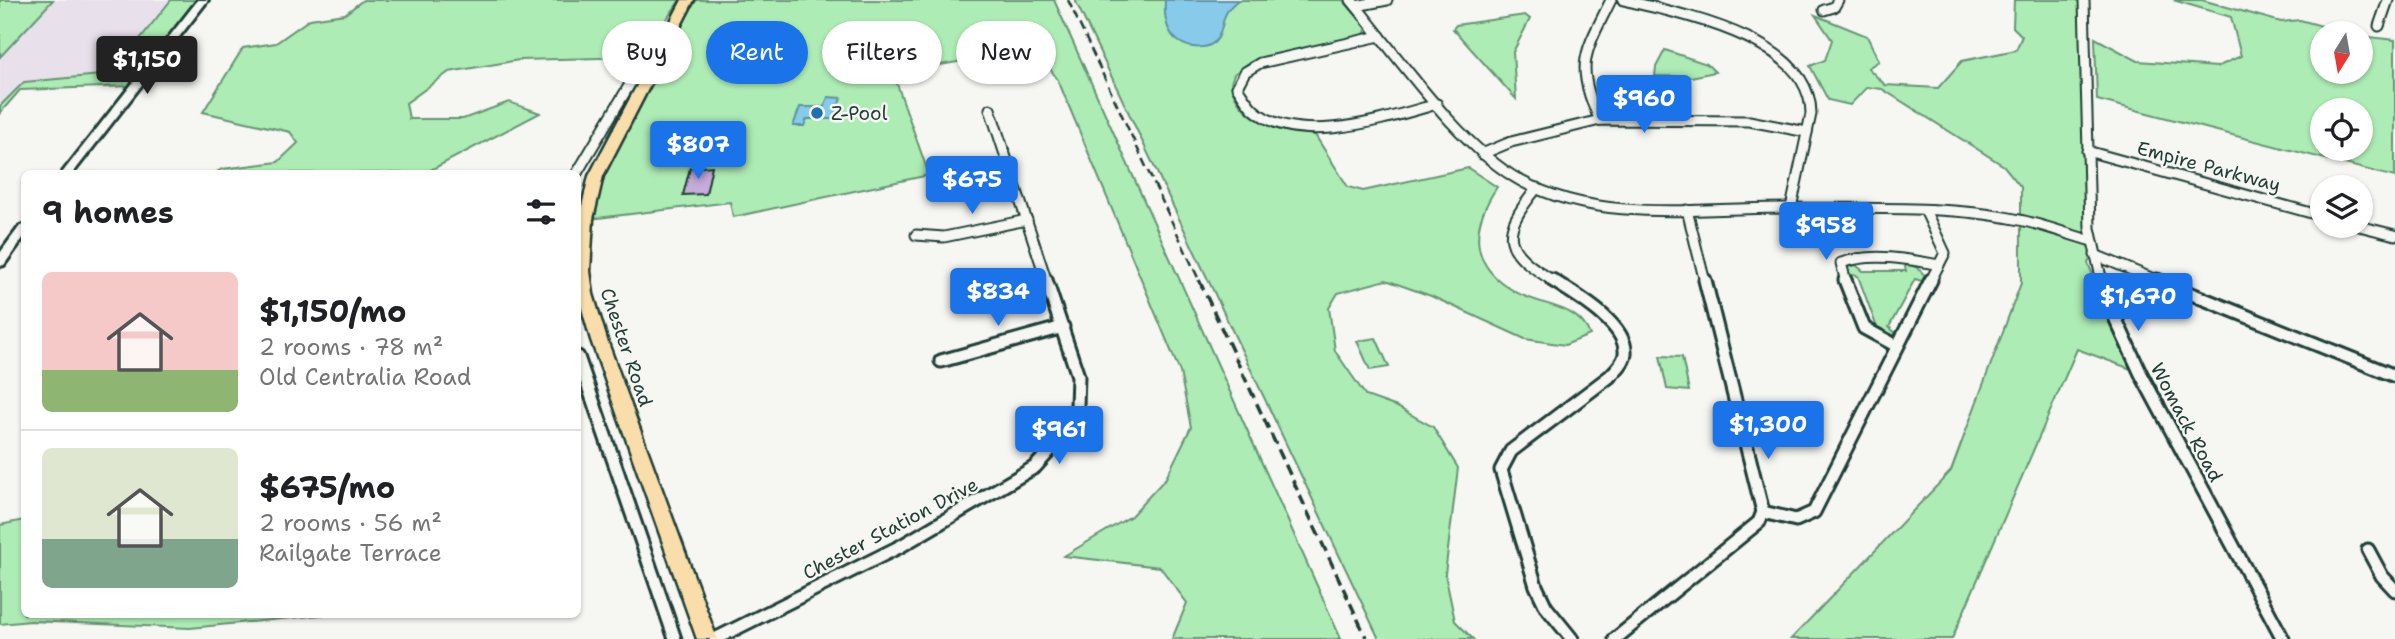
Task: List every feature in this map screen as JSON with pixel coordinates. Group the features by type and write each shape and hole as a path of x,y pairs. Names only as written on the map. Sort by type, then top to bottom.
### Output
{"main road":[{"name":"Chester Road","path":"676,21 688,0"},
{"name":"Chester Road","path":"643,84 596,176 583,247 585,294 599,340 708,639"}],"street":[{"path":"69,170 203,0"},
{"path":"1353,3 1388,0"},
{"path":"1600,120 1585,91 1582,66 1611,0"},
{"path":"1623,0 1716,25 1759,43 1786,63 1801,79 1811,99 1811,116 1791,208"},
{"path":"1824,10 1833,7 1838,0"},
{"name":"Womack Road","path":"2084,0 2092,241 2106,298 2118,328 2283,639"},
{"path":"2379,26 2388,0"},
{"path":"1353,3 1482,154 1521,181 1537,188 1593,205 1686,210 1925,210 2002,215 2092,241"},
{"path":"1380,36 1259,63 1247,69 1239,78 1237,87 1250,109 1265,119 1304,128 1329,129 1358,124 1437,104"},
{"name":"Chester Road","path":"580,170 631,84"},
{"name":"Chester Station Drive","path":"715,639 901,546 1035,467 1063,436 1077,406 1079,376 990,109"},
{"path":"1482,154 1511,142 1600,120 1749,121 1807,132"},
{"name":"Empire Parkway","path":"2087,151 2310,213"},
{"path":"581,176 596,176"},
{"path":"1537,188 1509,227 1510,240 1516,253 1526,264 1606,317 1619,330 1625,354 1621,365 1609,377 1511,451 1501,470 1536,586 1546,607 1573,639"},
{"path":"1615,639 1759,522 1763,512 1686,210"},
{"path":"1763,512 1798,520 1808,518 1814,512 1945,253 1925,210"},
{"path":"916,235 944,237 1027,220"},
{"path":"2373,230 2395,235"},
{"path":"0,262 21,233"},
{"path":"2095,255 2395,376"},
{"path":"1897,346 1864,328 1841,262 1850,259 1907,259 1939,265"},
{"path":"941,361 1063,327"},
{"path":"581,366 675,639"},
{"path":"2368,550 2382,576 2395,590"}],"shaded area":[{"path":"0,0 202,0 136,86 20,90 0,113"}],"green space":[{"path":"0,0 53,0 0,57"},
{"path":"171,0 197,0 131,86 20,90 0,113 0,106 24,82 112,74"},
{"path":"363,0 680,0 665,21 602,21 602,58 519,60 449,72 406,103 409,119 463,119 509,102 540,113 431,170 220,170 278,162 298,143 290,132 203,112 243,48 276,43 310,19 345,14"},
{"path":"697,0 1054,0 1341,639 1172,639 1187,603 1160,567 1064,556 1131,516 1166,478 1191,427 1180,372 1056,77 1056,21 956,21 956,62 942,65 942,21 822,21 822,84 897,84 929,175 733,217 730,202 589,219 602,171 648,84 692,84 692,21 681,21 688,8"},
{"path":"1075,0 1343,0 1367,28 1363,37 1249,63 1234,74 1231,83 1242,107 1252,116 1276,127 1315,135 1348,187 1363,191 1468,168 1497,187 1482,216 1479,231 1478,244 1489,269 1499,281 1514,291 1568,311 1584,325 1590,335 1565,345 1525,339 1431,296 1386,280 1338,293 1329,308 1335,351 1366,396 1397,407 1433,427 1458,468 1445,574 1455,621 1473,639 1379,639"},
{"path":"2014,0 2084,0 2093,254 2088,263 2131,369 2077,349 1952,639 1791,639 1951,471 2021,283 2021,187 2004,166 1882,89 1867,87 1850,105 1828,100 1810,66 1825,60 1832,40 1815,15 1867,36 1879,61 1868,68 1885,85 1938,88 1962,61 2016,50 2022,36 2013,27"},
{"path":"2173,0 2202,0 2281,22 2300,20 2310,23 2310,84 2373,84 2373,37 2395,40 2395,177 2333,161 2373,161 2373,98 2310,98 2310,155 2097,100 2095,38 2138,61 2217,67 2241,56 2231,17"},
{"path":"1525,15 1530,19 1513,52 1516,99 1453,29 1456,25"},
{"path":"1665,50 1707,64 1715,72 1691,77 1655,76 1656,67"},
{"path":"1908,264 1918,268 1927,278 1925,282 1915,279 1889,327 1898,335 1885,337 1868,326 1876,325 1858,276 1848,274 1847,270 1849,266 1856,265 1863,271 1906,271"},
{"path":"1376,338 1389,367 1370,370 1357,341"},
{"path":"1660,356 1682,357 1689,391 1667,389"},
{"path":"21,521 21,618 290,618 190,628 31,621 0,624 0,525"}],"water":[{"path":"1165,0 1238,0 1225,14 1218,38 1205,47 1193,47 1178,41 1171,33"},
{"name":"Z-Pool","path":"828,97 841,98 834,119 807,119 804,126 793,126 800,107 824,107"}],"building":[{"path":"712,166 706,194 683,195 690,168"}],"railway":[{"path":"1068,0 1200,282"},
{"path":"1199,280 1367,639"}],"place":[{"name":"Z-Pool","path":"817,113"}]}
